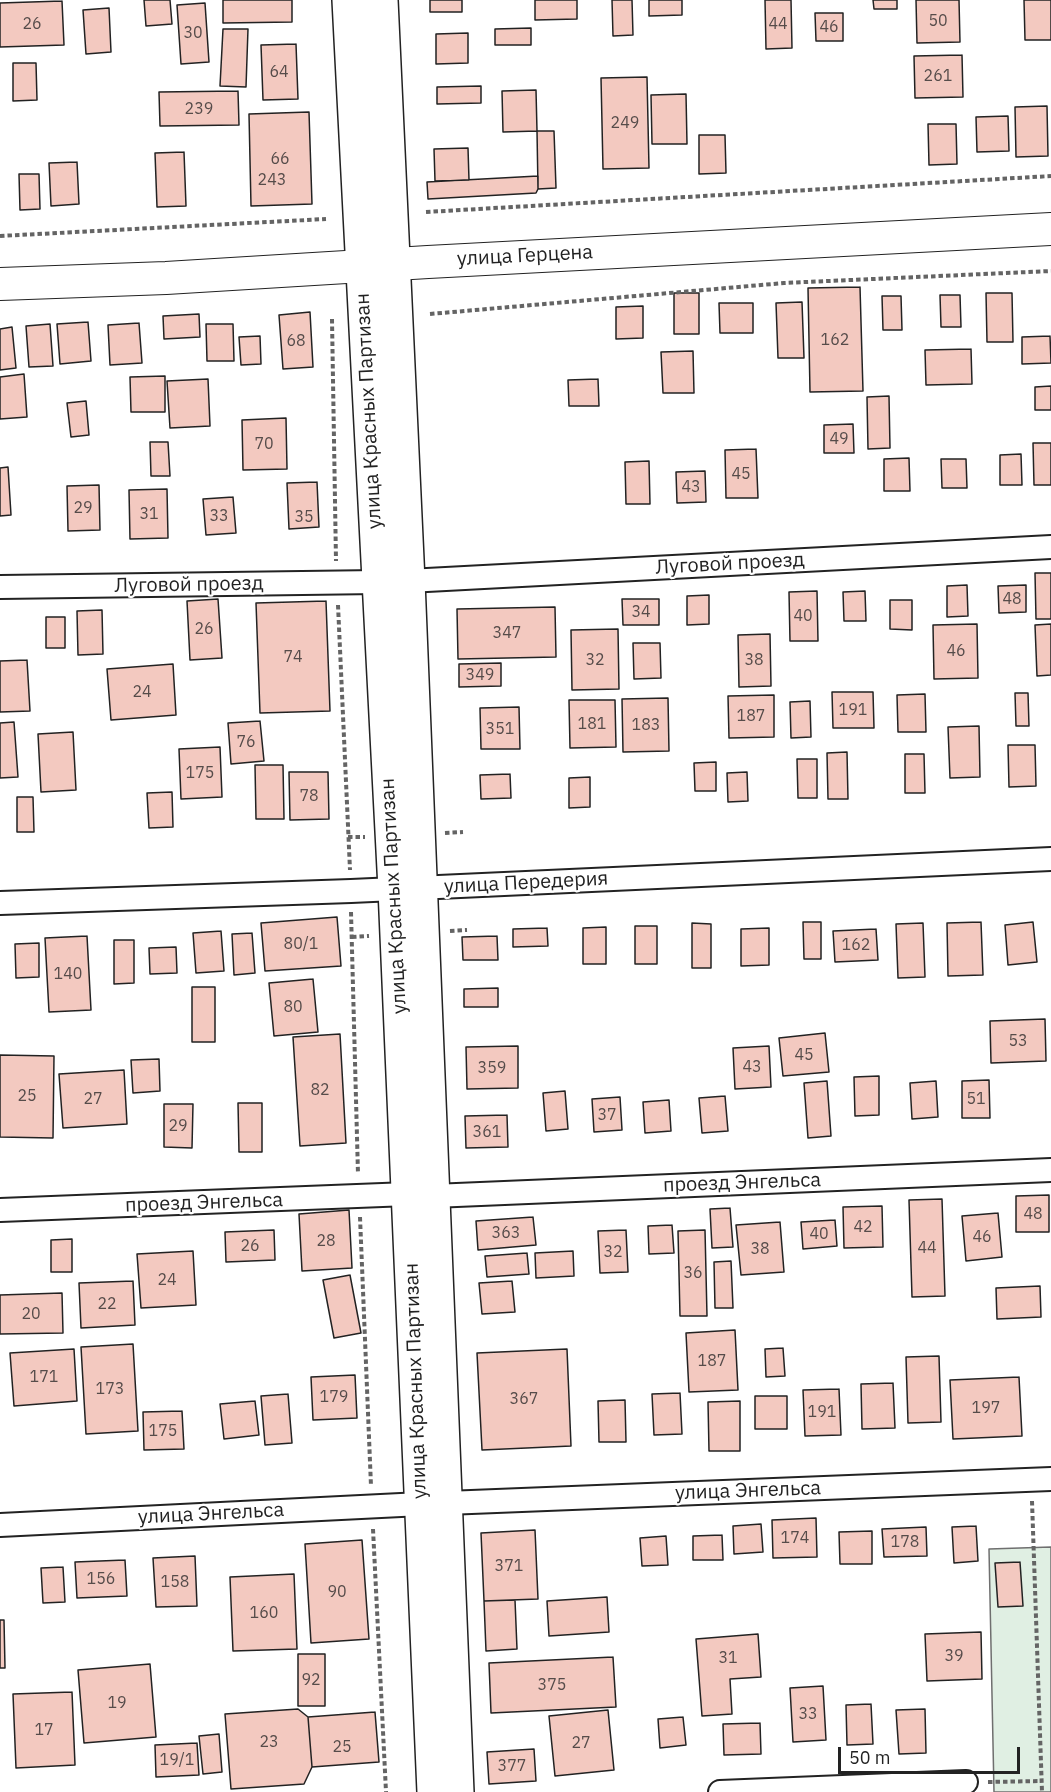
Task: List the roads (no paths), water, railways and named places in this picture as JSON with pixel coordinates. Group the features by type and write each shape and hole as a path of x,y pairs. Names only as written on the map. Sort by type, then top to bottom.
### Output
{"highway":[{"name":"улица Красных Партизан","path":"349,0 362,266 393,581 408,888 433,1504 434,1792"},
{"name":"улица Красных Партизан","path":"381,0 394,264 393,581"},
{"name":"улица Красных Партизан","path":"433,1504 457,1792"}],"main road":[{"name":"улица Герцена","path":"0,284 166,278 1051,229"}],"street":[{"name":"Луговой проезд","path":"0,587 393,581 1051,547"},
{"name":"улица Передерия","path":"0,903 408,888 1051,859"},
{"name":"проезд Энгельса","path":"0,1210 1051,1170"},
{"name":"улица Энгельса","path":"0,1525 372,1506 1041,1479"},
{"path":"720,1792 966,1782"}]}
